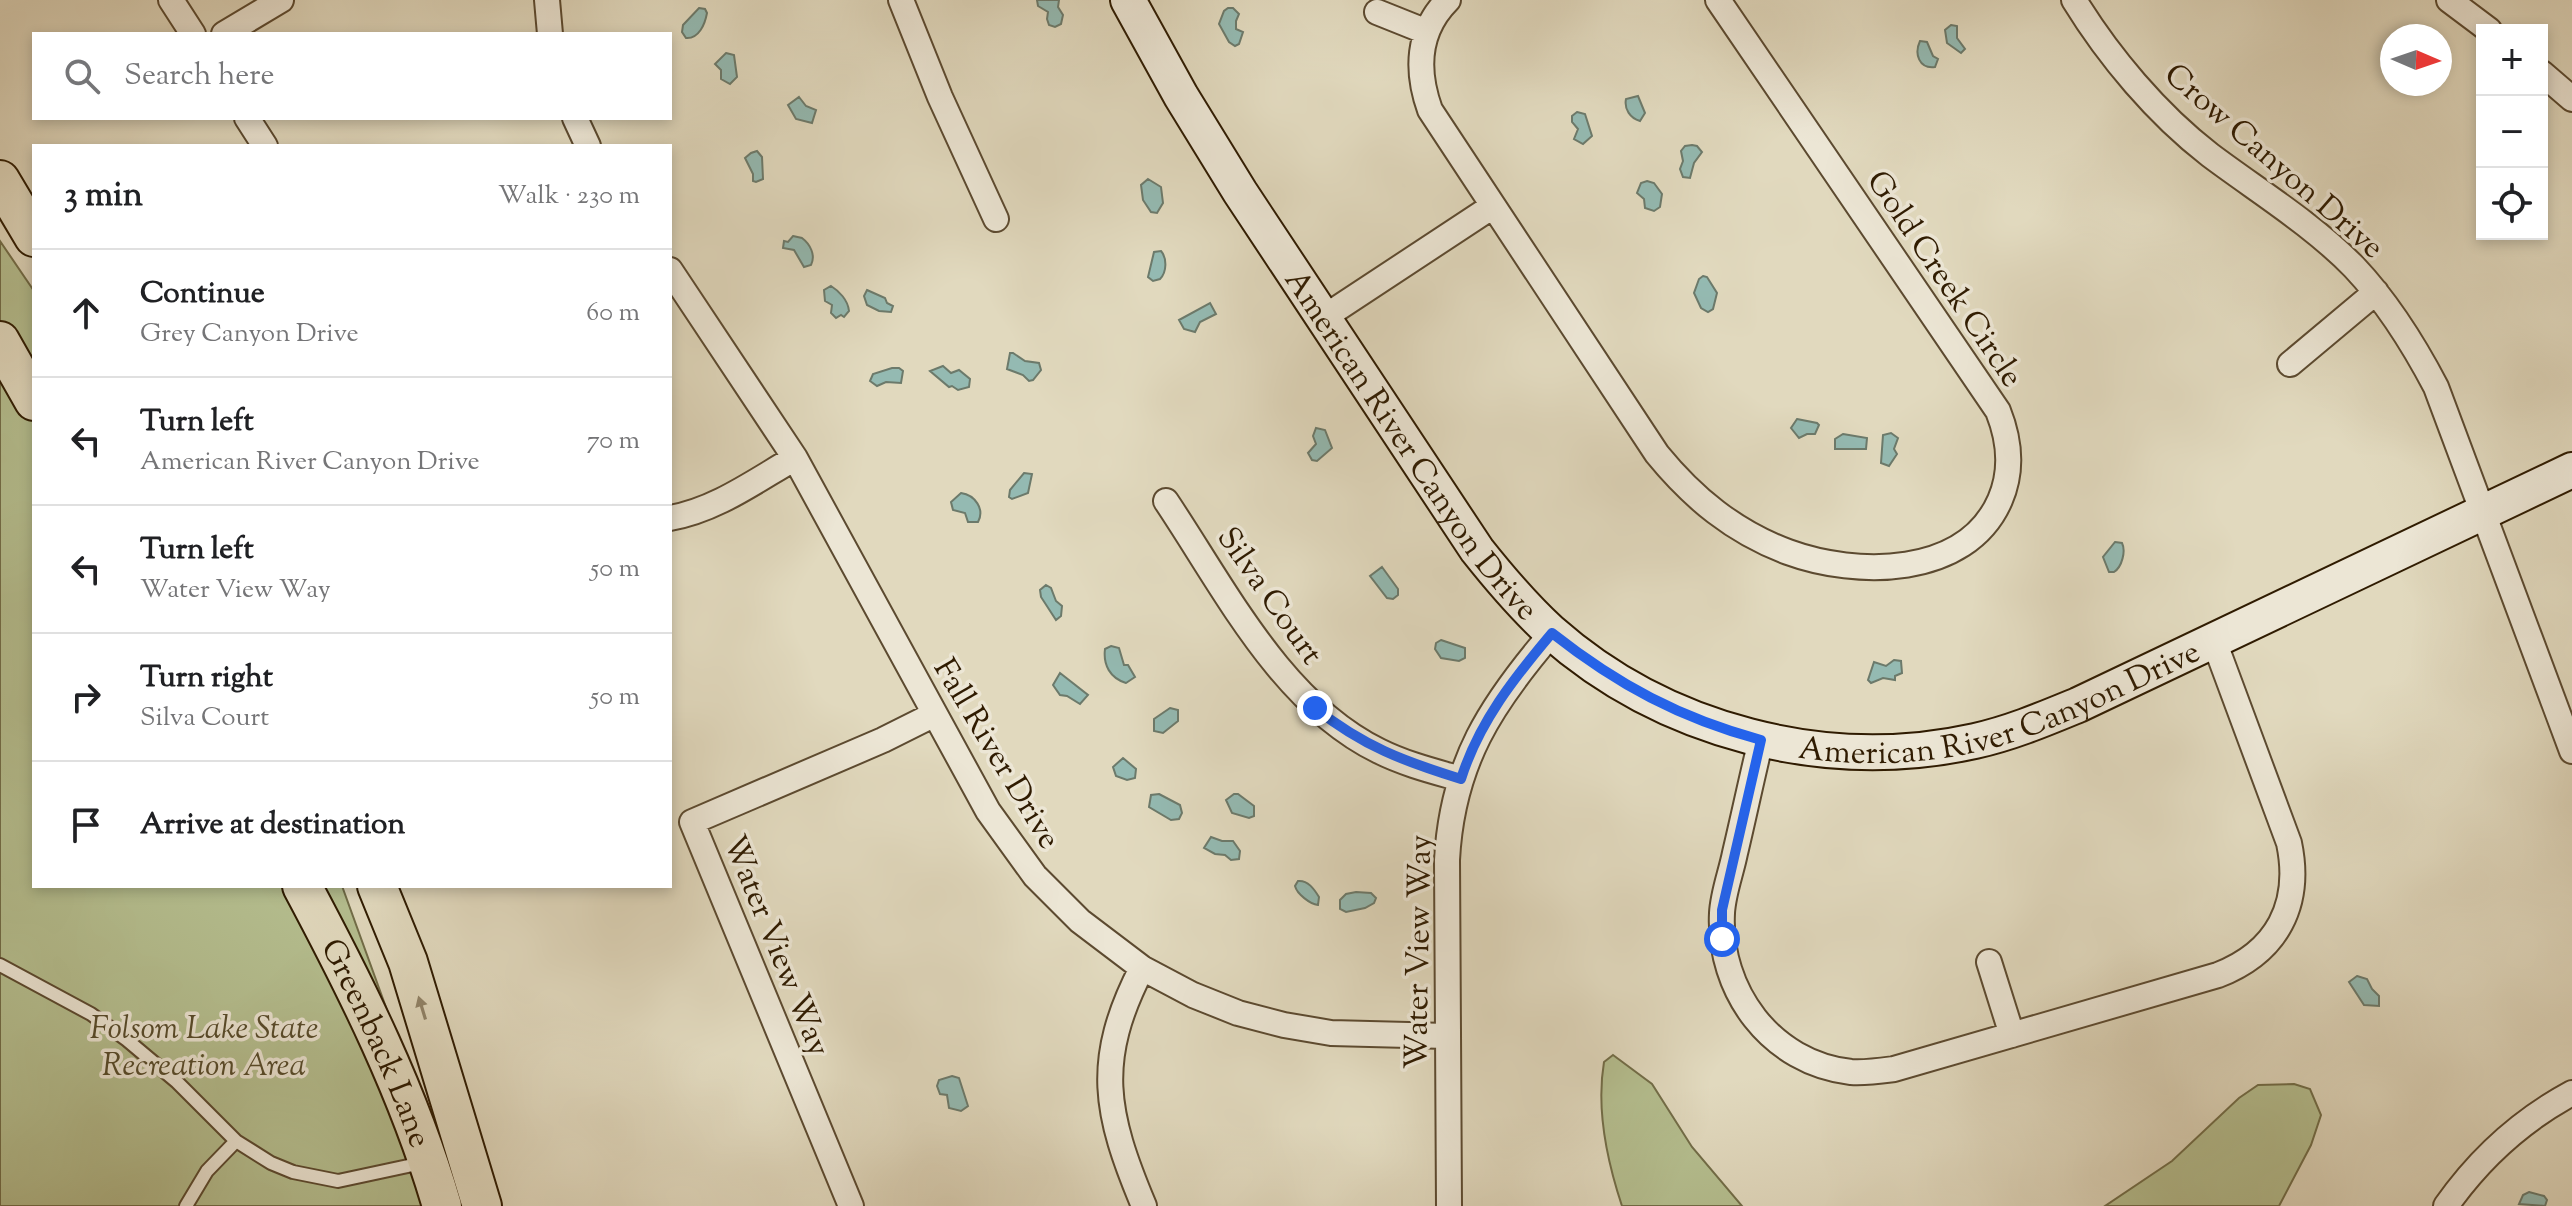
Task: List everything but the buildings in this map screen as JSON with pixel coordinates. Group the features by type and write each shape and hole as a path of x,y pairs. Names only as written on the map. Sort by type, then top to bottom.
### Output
{"main road":[{"name":"American River Canyon Drive","path":"1128,0 1181,96 1240,192 1477,550 1508,589 1552,633 1632,690 1678,712 1761,740 1807,748 1875,752 1925,749 1975,741 2024,728 2572,470"},
{"path":"0,180 32,234"},
{"path":"0,341 32,397"},
{"name":"Greenback Lane","path":"303,888 366,1008 429,1160 442,1206"},
{"name":"Greenback Lane","path":"378,888 408,962 482,1206"}],"street":[{"path":"171,0 192,32"},
{"path":"227,32 281,0"},
{"path":"547,0 550,32"},
{"path":"901,0 940,97 996,219"},
{"name":"Gold Creek Circle","path":"1448,0 1433,19 1422,47 1420,77 1430,110 1657,454 1690,492 1739,529 1789,552 1813,559 1880,566 1933,559 1949,553 1976,534 1996,508 2007,476 2008,443 1998,411 1718,0"},
{"name":"Crow Canyon Drive","path":"2074,0 2123,68 2155,103 2206,152 2322,239 2376,292 2418,351 2436,387 2572,751"},
{"path":"2449,0 2481,24"},
{"path":"1377,12 1427,32"},
{"path":"2548,78 2572,99"},
{"path":"248,120 264,144"},
{"path":"576,120 587,144"},
{"path":"1323,318 1493,206"},
{"name":"Fall River Drive","path":"672,273 795,458 988,811 1035,876 1080,921 1142,968 1238,1013 1284,1025 1363,1036 1447,1036"},
{"name":"Crow Canyon Drive","path":"2290,364 2376,292"},
{"path":"672,517 725,499 795,458"},
{"name":"Silva Court","path":"1166,501 1265,651 1315,708 1339,727 1378,750 1461,779"},
{"name":"Water View Way","path":"1449,1206 1447,852 1452,811 1461,779 1486,719 1513,678 1552,633"},
{"path":"1761,740 1722,910 1724,955 1733,984 1747,1010 1779,1043 1805,1059 1848,1071 1894,1069 2233,969 2261,950 2281,923 2292,892 2293,859 2214,641"},
{"name":"Water View Way","path":"851,1206 692,822 883,740 935,714"},
{"path":"1989,962 2012,1035"},
{"path":"1142,968 1118,1023 1110,1083 1112,1114 1119,1143 1144,1206"},
{"path":"2446,1206 2487,1156 2511,1133 2572,1093"},
{"path":"429,1160 465,1148"}],"lane":[{"path":"0,965 35,981 91,1014 127,1040 177,1082 236,1141 271,1163 293,1172 338,1181 429,1160"},
{"path":"186,1206 207,1171 236,1141"}],"green space":[{"name":"Folsom Lake State Recreation Area","path":"0,241 32,288 32,888 343,888 458,1206 0,1206"},
{"path":"1613,1055 1652,1084 1692,1147 1742,1206 1622,1206 1602,1116 1604,1062"},
{"path":"2294,1084 2310,1089 2321,1115 2311,1145 2279,1206 2105,1206 2172,1161 2239,1098 2258,1085"}],"water":[{"path":"1037,0 1059,0 1058,7 1063,15 1061,24 1055,27 1049,25 1048,12 1038,6"},
{"path":"699,8 707,13 703,26 694,36 686,38 682,32 683,25"},
{"path":"1228,8 1239,14 1236,29 1243,32 1239,44 1235,46 1229,42 1219,24"},
{"path":"1951,25 1957,26 1957,38 1965,49 1961,53 1947,43 1945,30"},
{"path":"1920,41 1927,42 1933,56 1938,59 1935,67 1925,66 1919,60"},
{"path":"726,53 734,55 737,77 730,84 721,79 721,70 715,64"},
{"path":"1638,96 1645,113 1640,121 1628,113 1626,106 1626,99"},
{"path":"799,97 806,106 816,110 812,123 796,119 788,105"},
{"path":"1577,112 1585,114 1592,136 1583,144 1574,139 1578,129 1572,122 1572,116"},
{"path":"1692,145 1702,152 1694,163 1690,178 1683,177 1681,151 1685,146"},
{"path":"757,151 762,157 763,179 756,182 745,158"},
{"path":"1148,179 1161,187 1163,203 1157,213 1151,212 1143,200 1141,185"},
{"path":"1641,183 1654,183 1662,194 1660,207 1654,211 1645,208 1644,199 1637,193"},
{"path":"793,236 802,238 810,247 813,257 811,265 804,267 794,250 783,248 784,241 788,242"},
{"path":"1161,251 1165,269 1160,279 1153,281 1148,277 1154,252"},
{"path":"1703,276 1707,277 1717,293 1713,309 1708,312 1701,308 1694,293"},
{"path":"831,286 847,303 849,311 844,317 836,318 831,313 832,305 825,301 824,290"},
{"path":"867,290 885,298 893,306 891,312 867,305 864,296"},
{"path":"1210,303 1216,314 1200,322 1195,332 1184,329 1179,320"},
{"path":"1010,353 1025,361 1039,363 1041,370 1033,380 1029,381 1007,369"},
{"path":"943,366 951,373 959,370 970,379 969,387 958,390 949,387 930,371"},
{"path":"892,368 903,371 901,383 886,382 877,386 870,381 873,374"},
{"path":"1797,419 1817,423 1815,434 1799,438 1791,428"},
{"path":"1316,428 1325,430 1332,448 1317,461 1312,460 1308,453 1316,444 1313,436"},
{"path":"1891,433 1898,438 1894,449 1897,454 1889,466 1881,463 1883,435"},
{"path":"1843,434 1867,438 1866,449 1835,449 1835,439"},
{"path":"1024,473 1032,474 1028,493 1012,499 1009,497 1010,490"},
{"path":"961,493 977,503 980,512 978,522 968,522 965,513 953,510 951,502"},
{"path":"2115,542 2122,543 2124,550 2117,570 2109,572 2103,557"},
{"path":"1382,567 1398,589 1398,595 1393,599 1387,598 1370,576"},
{"path":"1046,585 1062,606 1061,616 1056,620 1041,597 1040,590"},
{"path":"1441,640 1465,648 1465,658 1459,661 1441,658 1435,649 1436,643"},
{"path":"1111,646 1119,648 1124,665 1128,665 1135,677 1126,683 1116,678 1107,665 1105,649"},
{"path":"1894,660 1901,661 1902,673 1895,676 1895,680 1883,678 1871,683 1868,680 1874,662 1886,666"},
{"path":"1060,673 1088,695 1080,704 1060,695 1053,685"},
{"path":"1170,708 1178,710 1178,721 1163,733 1154,731 1154,719"},
{"path":"1123,758 1136,769 1135,778 1127,780 1116,776 1113,767"},
{"path":"1159,794 1180,805 1182,813 1179,819 1171,820 1149,807 1151,795"},
{"path":"1234,794 1254,806 1254,816 1249,818 1232,813 1226,800"},
{"path":"1211,837 1233,841 1240,851 1239,859 1231,860 1204,848"},
{"path":"1298,881 1313,888 1319,897 1318,905 1298,892 1295,886"},
{"path":"1371,893 1376,898 1374,903 1346,912 1340,909 1340,900 1346,894"},
{"path":"2357,976 2367,979 2379,996 2379,1006 2364,1005 2349,982"},
{"path":"952,1076 959,1078 968,1106 961,1111 949,1108 947,1095 940,1094 937,1086 939,1080"},
{"path":"2529,1192 2544,1196 2547,1200 2545,1206 2519,1204 2523,1195"}],"route":[{"path":"1315,708 1339,727 1378,750 1461,779 1486,719 1513,678 1552,633 1632,690 1678,712 1761,740 1722,910 1722,939"}]}
